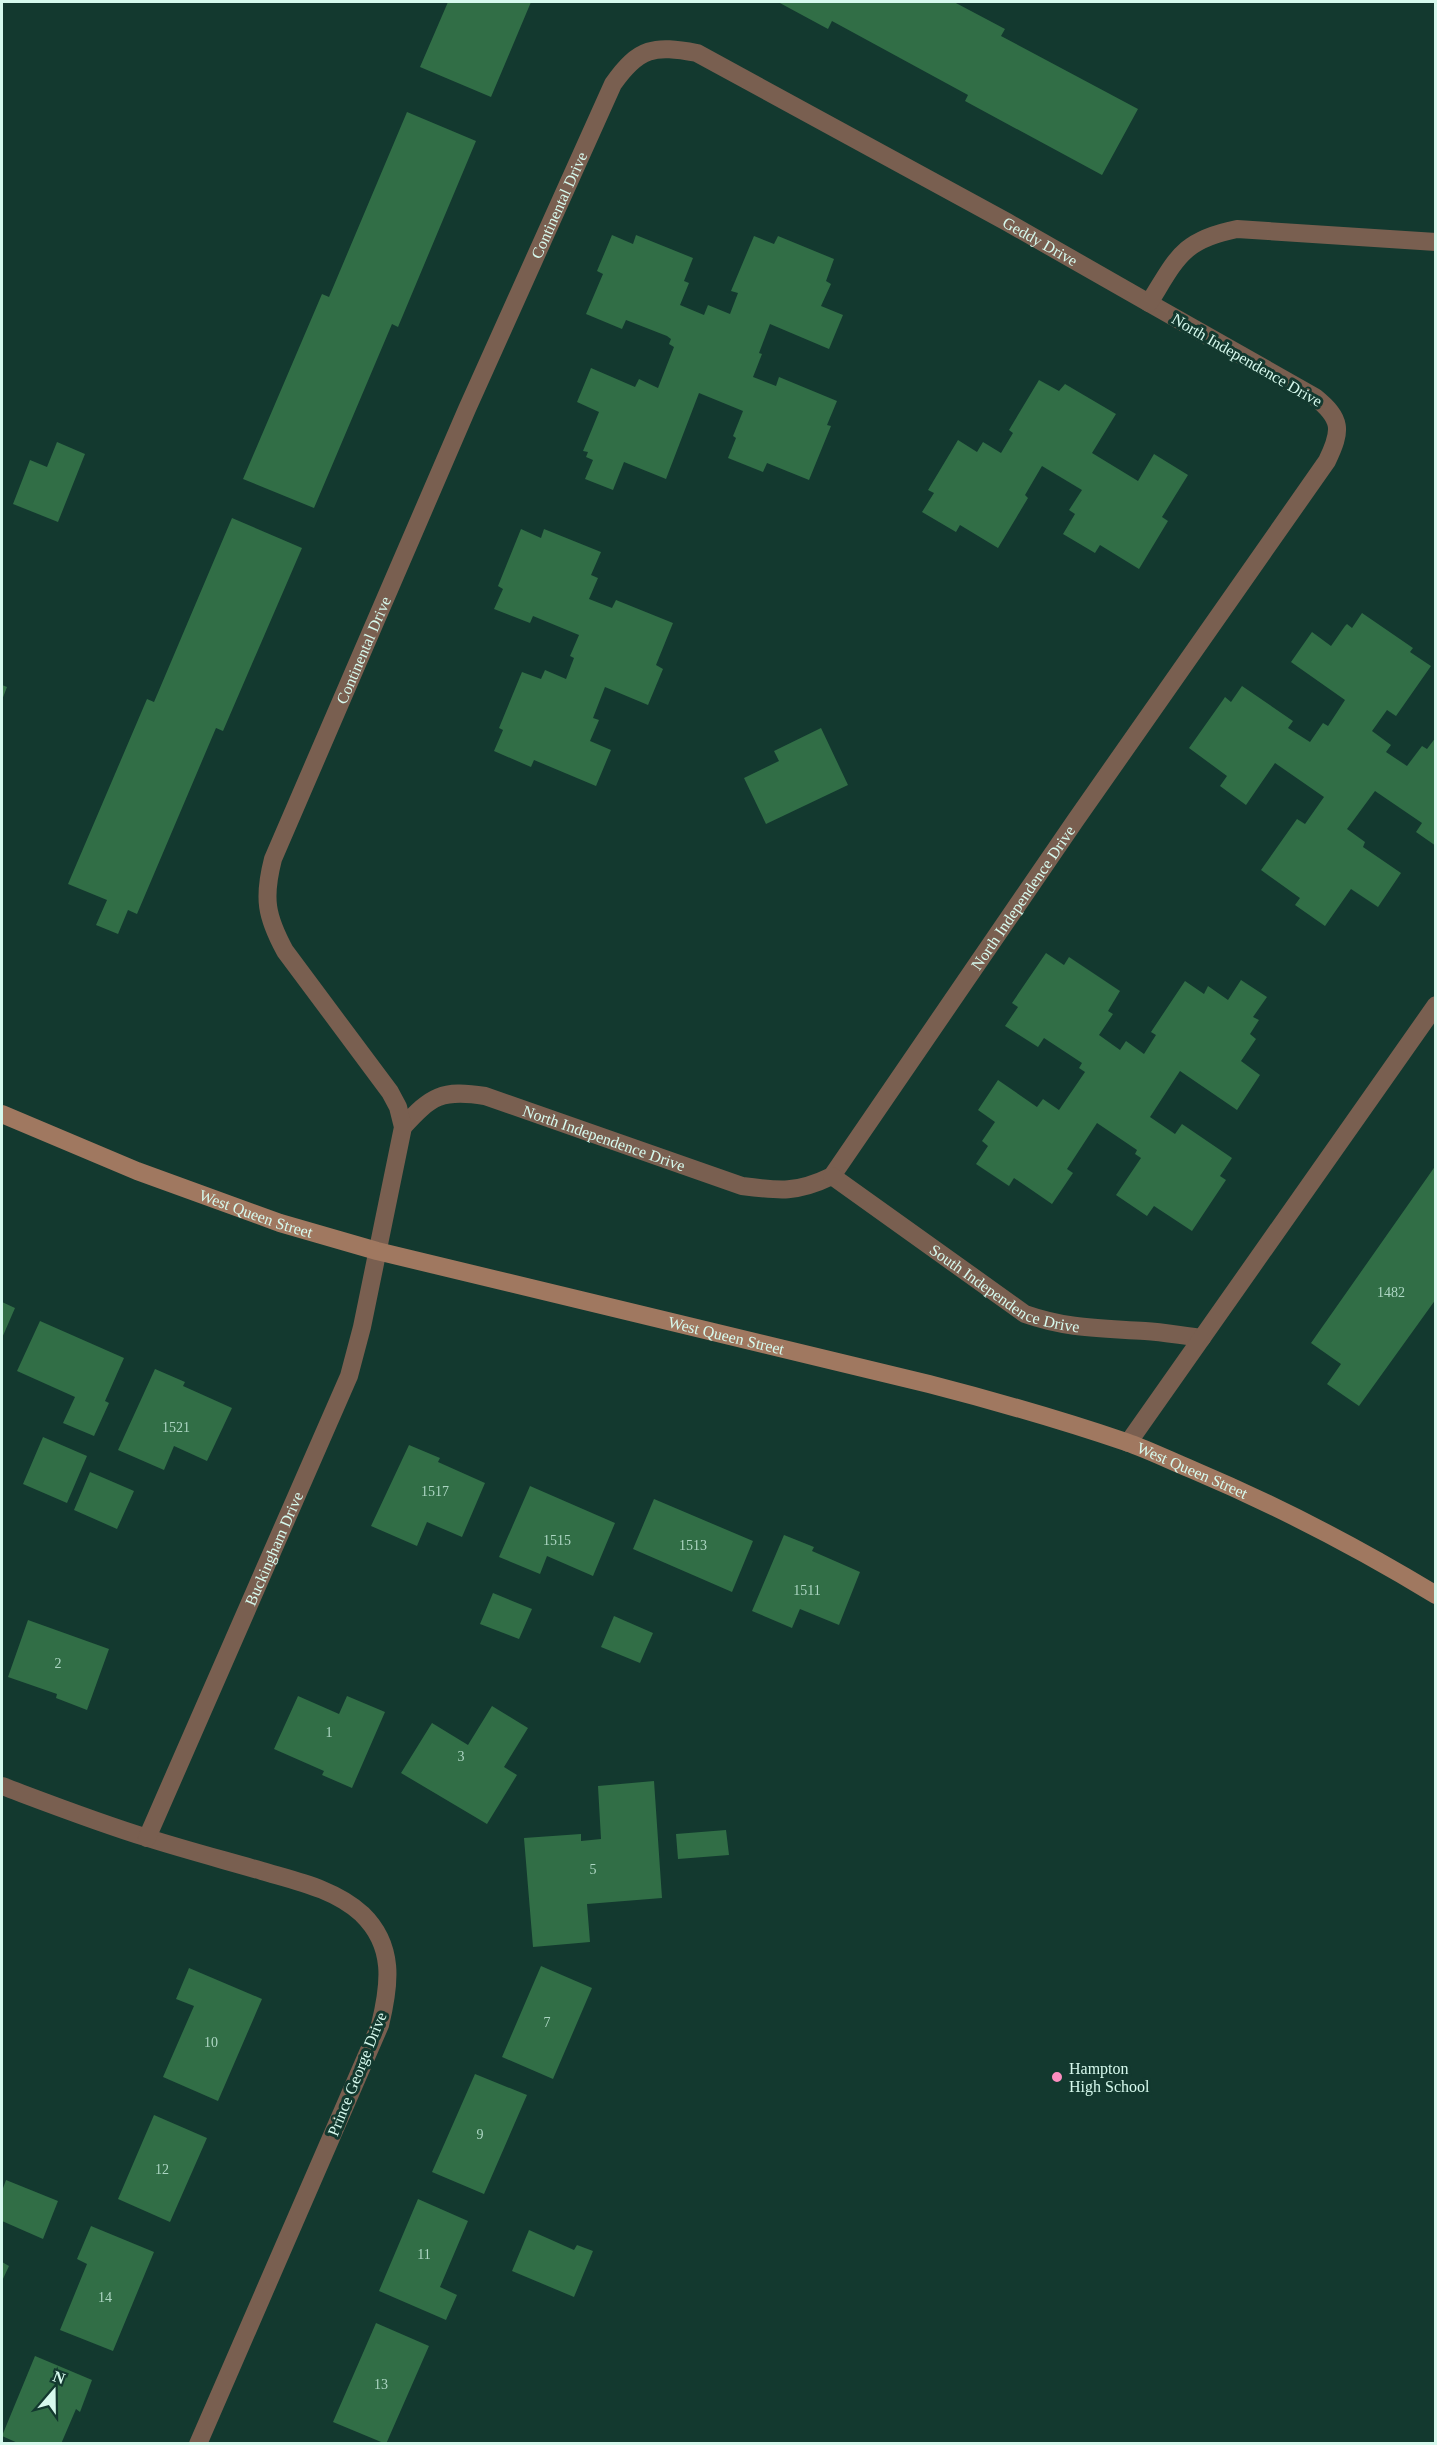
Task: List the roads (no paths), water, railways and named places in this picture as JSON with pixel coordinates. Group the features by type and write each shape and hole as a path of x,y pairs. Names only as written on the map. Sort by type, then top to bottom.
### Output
{"main road":[{"name":"West Queen Street","path":"2,1114 137,1171 280,1223 377,1251 929,1384 1013,1406 1128,1443 1234,1487 1309,1523 1380,1561 1436,1595"}],"street":[{"name":"Geddy Drive","path":"646,52 669,48 697,53 1007,222 1149,303"},
{"name":"Continental Drive","path":"403,1127 398,1107 390,1092 285,951 273,930 267,908 267,885 273,859 349,681 462,420 613,84 626,65 646,52"},
{"path":"1149,303 1175,260 1194,243 1215,234 1237,229 1436,242"},
{"name":"North Independence Drive","path":"403,1127 424,1104 441,1096 462,1092 485,1096 742,1186 782,1191 811,1186 832,1176 1081,811 1328,461 1336,443 1338,426 1330,409 1315,397 1149,303"},
{"path":"1128,1443 1436,1005"},
{"path":"377,1251 403,1127"},
{"name":"South Independence Drive","path":"832,1176 1025,1314 1050,1323 1077,1328 1147,1331 1202,1338"},
{"name":"Buckingham Drive","path":"147,1838 349,1376 362,1327 377,1251"},
{"name":"Prince George Drive","path":"2,1786 147,1838 311,1886 342,1898 363,1915 380,1938 388,1964 387,1993 380,2025 198,2444"}],"place":[{"name":"Hampton High School","path":"1057,2077"}]}
